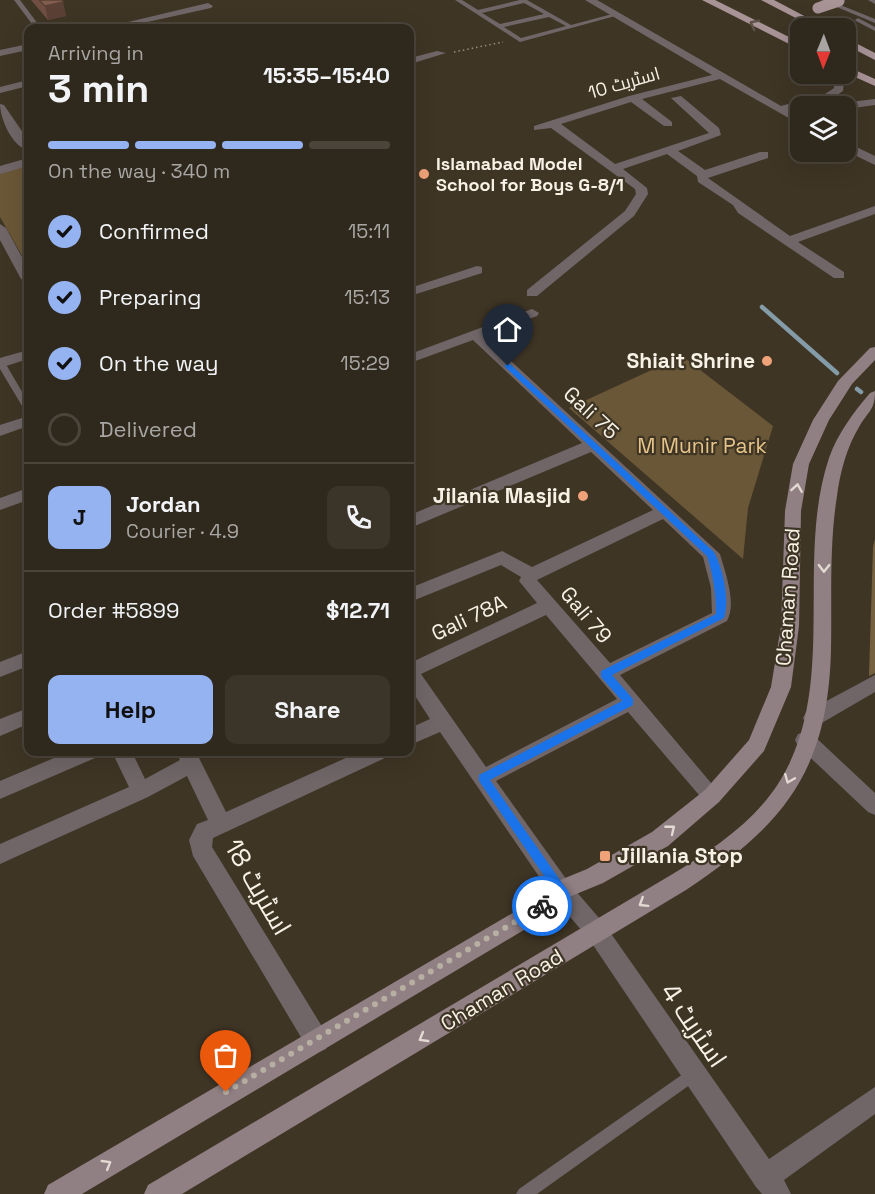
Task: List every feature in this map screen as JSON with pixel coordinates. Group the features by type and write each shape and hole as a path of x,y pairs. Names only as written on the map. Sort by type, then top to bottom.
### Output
{"main road":[{"path":"707,0 790,42"},
{"path":"766,0 802,18"},
{"path":"820,18 812,12 822,3 841,1"},
{"path":"856,46 875,57"},
{"path":"856,74 875,83"}],"street":[{"path":"590,0 790,116"},
{"path":"126,24 208,6"},
{"path":"0,53 24,47"},
{"path":"414,60 441,53"},
{"name":"اسٹریٹ 10","path":"538,128 633,98 720,76"},
{"path":"0,90 24,84"},
{"path":"778,110 830,96 839,89 838,84"},
{"path":"633,98 668,124"},
{"path":"614,168 716,135 717,133 677,98"},
{"path":"856,104 875,102"},
{"path":"0,107 24,142"},
{"path":"532,293 630,213 642,194 641,188 553,123"},
{"path":"0,132 24,126"},
{"path":"669,150 703,174"},
{"path":"856,151 875,161"},
{"path":"703,174 764,155"},
{"path":"0,170 24,163"},
{"path":"703,174 702,179 788,242 839,275"},
{"path":"788,242 875,210"},
{"path":"0,228 24,272"},
{"path":"414,291 477,270"},
{"path":"414,357 532,313"},
{"name":"Gali 75","path":"474,334 711,554 720,588 721,616 605,674"},
{"name":"Chaman Road","path":"57,1194 531,914 561,890 595,876 660,839 712,796 757,745 781,687 790,626 793,511 801,464 821,420 840,391 875,351"},
{"path":"0,363 24,355"},
{"name":"Chaman Road","path":"157,1194 462,1015 746,836 784,792 813,718 819,688 824,539 830,482 845,440 867,404 875,396"},
{"path":"0,431 24,422"},
{"path":"414,520 592,445"},
{"path":"0,504 24,495"},
{"name":"Gali 79","path":"666,511 531,575 528,581 530,587 712,796"},
{"path":"414,593 502,557 531,575"},
{"name":"Gali 78A","path":"414,671 548,606"},
{"path":"0,670 24,660"},
{"name":"اسٹریٹ 4","path":"414,679 561,890 597,932 772,1186"},
{"path":"813,718 875,683"},
{"path":"483,778 629,702"},
{"path":"0,728 24,718"},
{"path":"414,735 443,722"},
{"path":"805,740 875,806"},
{"path":"0,790 79,756"},
{"path":"124,756 141,791"},
{"name":"اسٹریٹ 18","path":"317,1041 201,849 200,840 205,831 369,756"},
{"path":"0,854 141,791 189,757 220,824"},
{"path":"772,1186 875,1099"}],"lane":[{"path":"17,0 35,24"},
{"path":"458,0 520,40 616,15"},
{"path":"479,12 524,0 570,27"},
{"path":"822,3 875,21"},
{"path":"822,3 875,29"},
{"path":"501,26 549,15"},
{"path":"0,363 24,402"},
{"path":"524,1194 693,1074"}],"path":[{"path":"441,53 520,40"}],"green space":[{"path":"24,166 24,259 0,217 0,172"},
{"name":"M Munir Park","path":"682,356 773,426 748,508 743,559 569,408"}],"shaded area":[{"path":"875,539 875,673 869,676 873,547"}],"building":[{"path":"39,0 62,0 63,2 45,6"}],"waterway":[{"path":"762,307 837,373"},
{"path":"857,389 861,392"}],"way so far":[{"path":"226,1092 542,906"}],"place":[{"name":"Islamabad Model School for Boys G-8/1","path":"424,174"},
{"name":"Shiait Shrine","path":"767,361"},
{"name":"Jilania Masjid","path":"583,496"},
{"name":"Jillania Stop","path":"605,856"}],"route":[{"path":"508,366 711,554 720,588 721,616 605,674 629,702 483,778 561,890 542,906"}]}
